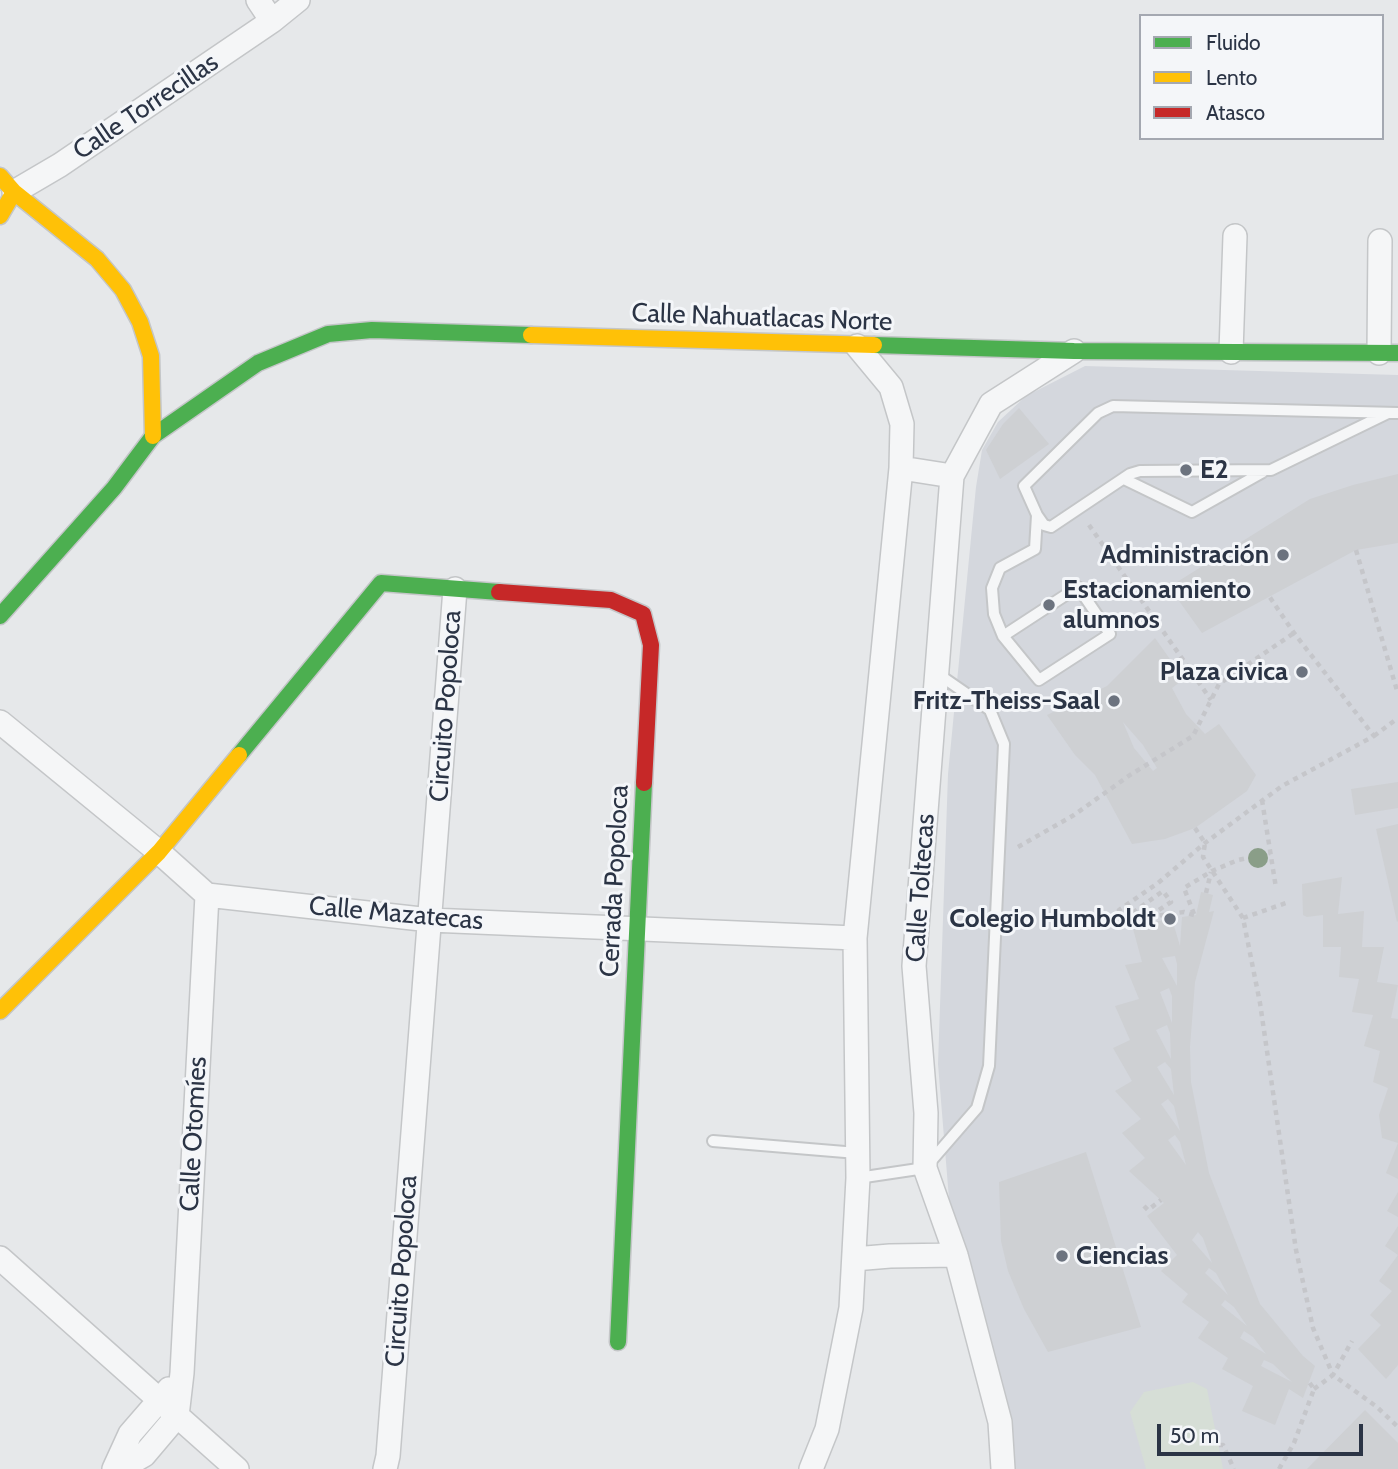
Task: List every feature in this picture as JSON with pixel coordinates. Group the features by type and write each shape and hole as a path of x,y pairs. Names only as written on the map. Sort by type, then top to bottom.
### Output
{"street":[{"path":"258,0 272,21"},
{"name":"Calle Torrecillas","path":"0,216 7,184 60,165 272,21 298,0"},
{"path":"0,616 114,488 153,436 150,356 140,322 123,290 97,258 7,184"},
{"path":"1231,352 1234,236"},
{"path":"1380,241 1389,353"},
{"name":"Calle Nahuatlacas Norte","path":"153,436 258,363 328,334 372,330 1074,351 1389,353"},
{"path":"811,1469 827,1429 851,1308 858,1178 855,938 901,468 902,424 891,387 857,346"},
{"name":"Calle Toltecas","path":"1003,1469 1000,1423 956,1255 925,1168 926,1113 914,966 952,476 992,404 1074,351"},
{"path":"901,468 952,476"},
{"name":"Circuito Popoloca","path":"0,1011 159,852 381,583 455,589 385,1469"},
{"name":"Cerrada Popoloca","path":"455,589 611,600 643,614 651,645 618,1342"},
{"path":"0,722 159,852 207,895"},
{"name":"Calle Mazatecas","path":"207,895 430,920 855,938"},
{"name":"Calle Otomíes","path":"177,1416 182,1373 207,895"},
{"path":"854,1259 956,1255"},
{"path":"0,1258 237,1469"},
{"path":"114,1469 128,1438 182,1373"},
{"path":"120,1469 144,1455 177,1416"}],"lane":[{"path":"1266,470 1140,471 1051,527 1044,525 1037,515 1024,485 1098,414 1113,406 1393,413"},
{"path":"1124,479 1192,512 1266,470 1393,413"},
{"path":"1003,636 1079,587 1110,634 1040,680 1003,636 994,614 992,587 1000,568 1035,549 1037,515"},
{"path":"858,1178 925,1168 977,1108 989,1066 1004,744 990,710 937,673"},
{"path":"713,1141 858,1153"}],"path":[{"path":"1077,510 1105,545 1211,700"},
{"path":"1356,550 1398,694"},
{"path":"1269,596 1294,633 1374,736"},
{"path":"999,858 1074,815 1130,775 1193,736 1219,684 1294,633"},
{"path":"1270,853 1238,860 1212,871 1184,888 1194,915 1184,912 1148,917 1171,902 1163,891 1131,914 1122,915 1119,910 1158,883 1205,843 1282,786 1374,736 1398,718"},
{"path":"1262,800 1276,888"},
{"path":"1195,828 1205,843 1203,857 1242,918 1260,1003 1296,1250 1313,1328 1332,1375 1377,1407 1398,1427"},
{"path":"1206,893 1212,871"},
{"path":"1242,918 1286,903"},
{"path":"1144,1206 1148,1210 1161,1200"},
{"path":"1279,1469 1294,1443 1314,1389 1332,1375 1352,1341"},
{"path":"1309,1382 1314,1389"},
{"path":"1219,1445 1223,1445 1234,1469"}],"shaded area":[{"name":"Colegio Humboldt","path":"1085,366 1398,375 1398,1469 1014,1469 1011,1424 950,1211 938,1064 948,774 976,487 982,450 998,422 1026,396"},
{"path":"1193,1382 1207,1389 1223,1469 1146,1469 1130,1412 1144,1392"}],"building":[{"path":"1019,408 1049,444 1000,479 986,450 1003,424"},
{"name":"Administración","path":"1398,474 1398,543 1356,550 1202,633 1169,587 1310,499"},
{"path":"1155,638 1184,679 1172,688 1186,714 1205,734 1219,724 1256,775 1247,791 1195,828 1165,839 1132,844 1095,775 1075,755 1047,715 1107,686","holes":["1123,722 1143,745 1157,768 1153,771 1134,748"]},
{"path":"1398,782 1398,808 1355,815 1351,789"},
{"path":"1398,824 1398,921 1397,922 1376,829"},
{"path":"1342,877 1338,914 1364,911 1362,947 1384,947 1377,982 1398,985 1391,1018 1398,1019 1398,1143 1382,1138 1379,1115 1388,1088 1373,1082 1380,1051 1364,1046 1373,1015 1352,1012 1359,979 1339,977 1341,947 1323,947 1323,915 1303,915 1302,884"},
{"path":"1201,892 1213,895 1209,912 1214,911 1195,982 1190,1047 1191,1082 1209,1173 1260,1304 1303,1356 1315,1366 1303,1398 1289,1389 1275,1425 1242,1411 1253,1386 1222,1369 1228,1358 1198,1338 1209,1322 1182,1302 1188,1294 1161,1271 1177,1255 1147,1216 1164,1203 1129,1171 1145,1158 1122,1133 1141,1119 1115,1091 1132,1081 1113,1048 1130,1040 1115,1006 1139,999 1125,965 1142,962 1132,925 1172,919 1180,946 1182,917 1196,915","holes":["1175,956 1177,986 1162,958","1169,988 1172,996 1172,1023 1160,992","1167,1025 1170,1033 1171,1059 1156,1030","1165,1062 1171,1069 1174,1095 1157,1067","1168,1099 1174,1106 1180,1131 1161,1104","1175,1135 1180,1142 1186,1165 1168,1140","1198,1232 1212,1263 1192,1240","1209,1268 1216,1273 1228,1295 1205,1273","1225,1300 1234,1307 1247,1326 1221,1305","1244,1331 1253,1337 1266,1354 1240,1338","1264,1360 1273,1364 1292,1382 1261,1366"]},
{"path":"1398,1143 1398,1179 1386,1173"},
{"name":"Ciencias","path":"1086,1152 1141,1327 1048,1352 1024,1309 1008,1271 1001,1241 999,1182"},
{"path":"1398,1192 1398,1217 1387,1211"},
{"path":"1398,1226 1398,1255 1385,1246"},
{"path":"1398,1255 1398,1365 1386,1379 1358,1349 1381,1325 1370,1315 1392,1291 1379,1281"},
{"path":"1365,1410 1398,1443 1398,1469 1307,1469"}],"traffic: fast":[{"path":"0,616 114,488 153,436 258,363 328,334 372,330 531,335"},
{"path":"874,345 1074,351 1398,353"},
{"path":"239,755 381,583 499,592"},
{"path":"618,1342 644,783"}],"traffic: slow":[{"path":"0,176 14,192 97,259 123,290 140,322 151,356 153,436"},
{"path":"0,216 14,192"},
{"path":"531,335 874,345"},
{"path":"0,1011 159,852 239,755"}],"traffic: jam":[{"path":"499,592 611,600 643,614 651,645 644,783"}],"place":[{"name":"E2","path":"1186,470"},
{"name":"Administración","path":"1283,555"},
{"name":"Estacionamiento alumnos","path":"1049,605"},
{"name":"Plaza civica","path":"1302,672"},
{"name":"Fritz-Theiss-Saal","path":"1114,701"},
{"name":"Colegio Humboldt","path":"1170,919"},
{"name":"Ciencias","path":"1062,1256"}]}
